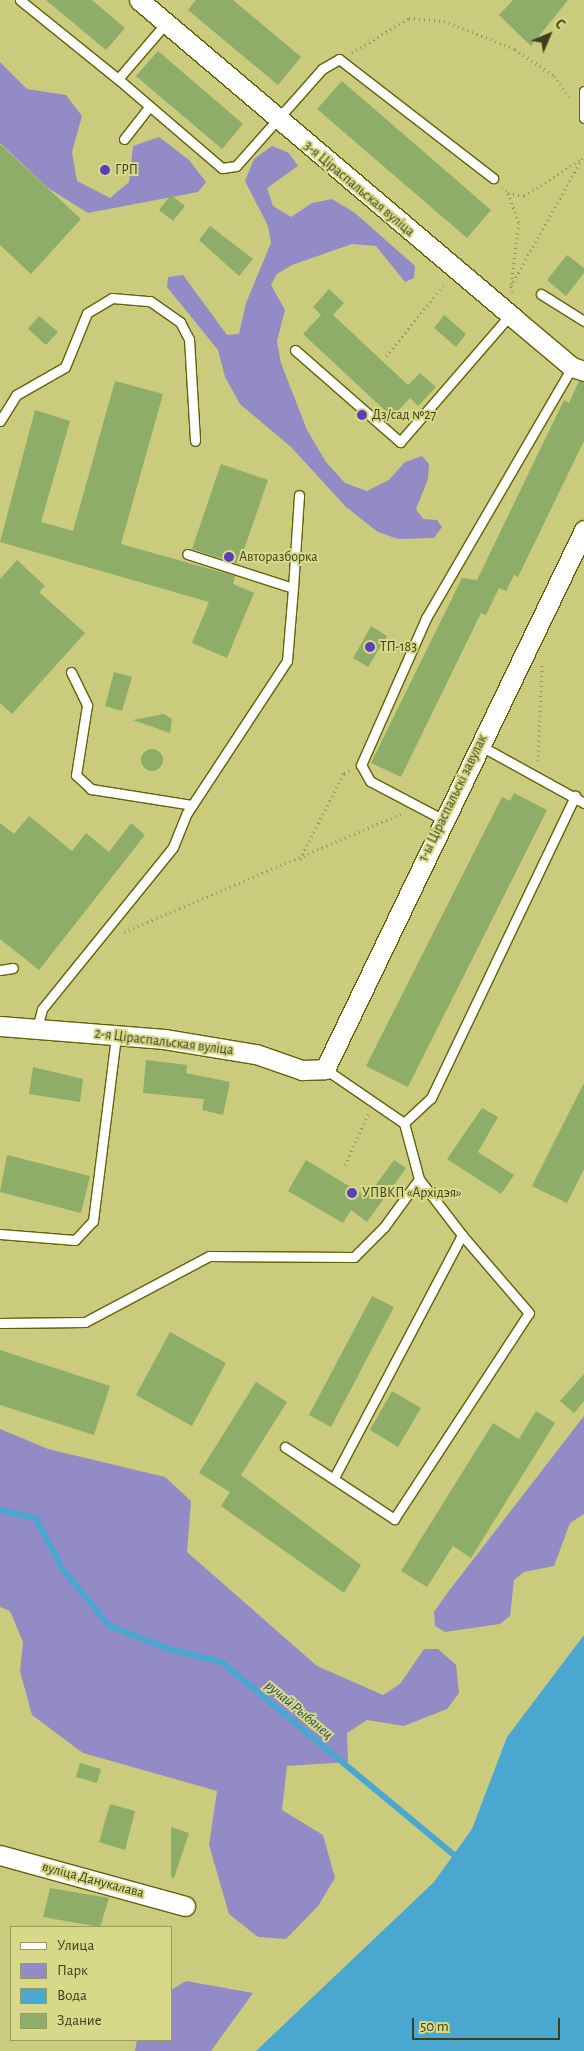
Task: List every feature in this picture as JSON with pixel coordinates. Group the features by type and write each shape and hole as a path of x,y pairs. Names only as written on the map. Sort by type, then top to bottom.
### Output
{"street":[{"name":"3-я Ціраспальская вуліца","path":"139,0 513,318 578,369"},
{"name":"1-ы Ціраспальскі завулак","path":"325,1069 442,819 584,530"},
{"name":"2-я Ціраспальская вуліца","path":"0,1026 116,1036 256,1054 302,1070 325,1069"},
{"name":"вуліца Данукалава","path":"0,1855 185,1906"}],"lane":[{"path":"20,0 222,168 236,166 322,69 339,59 494,178"},
{"path":"118,80 167,23"},
{"path":"584,91 584,118"},
{"path":"124,139 149,107"},
{"path":"541,294 584,321"},
{"path":"0,420 16,395 65,367 87,314 112,298 150,301 180,322 189,339 195,441"},
{"path":"295,350 400,442 513,318"},
{"path":"442,819 370,781 361,766 426,618 578,369"},
{"path":"37,1028 42,1009 173,847 192,805 287,661 294,588 299,495"},
{"path":"187,554 294,588"},
{"path":"70,672 87,705 76,775 91,788 192,805"},
{"path":"479,744 575,796 584,803"},
{"path":"404,1123 431,1098 575,796"},
{"path":"0,970 13,968"},
{"path":"0,1234 75,1240 93,1221 116,1036"},
{"path":"285,1447 394,1519 529,1313 462,1235 419,1179 404,1123 325,1069"},
{"path":"0,1324 85,1322 209,1256 354,1257 384,1227 419,1179"},
{"path":"334,1478 462,1235"}],"path":[{"path":"339,59 371,46 409,18 444,21 515,49 554,76 584,118"},
{"path":"508,193 524,196 584,155"},
{"path":"512,286 580,159"},
{"path":"494,178 508,193 519,223 512,286 513,318"},
{"path":"386,356 457,270"},
{"path":"537,776 542,660"},
{"path":"300,860 344,773 361,766"},
{"path":"116,936 161,913 300,860 417,806"},
{"path":"345,1165 374,1102"}],"green space":[{"path":"0,62 27,89 66,95 82,116 72,152 77,181 110,198 129,182 133,146 159,137 189,160 206,182 198,192 88,213 48,188 0,143"},
{"path":"272,146 289,153 298,166 267,188 273,206 291,217 312,203 332,199 355,213 415,266 414,278 405,282 376,246 352,244 292,265 277,274 271,285 285,310 277,341 281,363 307,430 326,462 345,483 367,491 389,480 405,462 422,456 429,464 428,479 416,509 423,519 437,520 442,527 434,538 398,539 378,532 346,507 291,447 240,404 225,377 218,350 167,287 168,277 183,275 227,335 239,334 246,303 271,243 268,226 245,181 254,159"},
{"path":"584,1416 584,1514 570,1523 554,1566 524,1572 514,1580 510,1616 500,1624 445,1632 435,1626 434,1612 445,1596"},
{"path":"0,1429 48,1449 165,1477 191,1501 187,1552 317,1666 383,1695 400,1684 424,1649 438,1649 456,1665 459,1693 447,1709 404,1726 367,1720 347,1733 348,1762 287,1766 282,1810 323,1835 335,1878 318,1906 286,1939 258,1937 229,1914 209,1845 217,1791 83,1753 32,1715 20,1671 23,1642 10,1611 0,1607"},
{"path":"186,1981 253,1993 211,2051 135,2051 137,2041 172,2041 172,1989"}],"water":[{"path":"584,1635 584,2051 256,2051 434,1882 472,1829 507,1737"}],"building":[{"path":"46,0 92,0 125,28 106,50"},
{"path":"196,0 233,0 301,57 278,85 188,10"},
{"path":"513,0 568,0 531,46 499,15"},
{"path":"158,51 243,124 222,149 136,76"},
{"path":"342,81 491,210 467,238 317,109"},
{"path":"0,144 81,219 31,274 0,245"},
{"path":"171,195 185,206 173,221 159,210"},
{"path":"210,226 253,259 239,276 199,240"},
{"path":"567,255 584,268 584,273 566,296 547,280"},
{"path":"329,289 344,303 333,315 408,385 420,373 436,387 418,406 410,398 392,417 303,334 321,315 313,307"},
{"path":"444,315 466,334 456,347 434,328"},
{"path":"39,316 58,332 46,345 28,329"},
{"path":"115,381 163,394 121,544 235,576 233,584 254,593 227,658 192,643 209,602 0,542 35,410 70,421 41,522 73,531"},
{"path":"579,381 584,382 584,441 518,577 514,575 506,591 499,588 486,615 481,613 401,777 371,763 462,578 477,580 564,400 569,403"},
{"path":"221,464 268,480 239,564 192,549"},
{"path":"17,560 45,586 39,592 85,633 12,714 0,703 0,579"},
{"name":"ТП-183","path":"371,626 387,636 368,667 353,658"},
{"path":"114,672 132,677 122,711 105,706"},
{"path":"164,714 172,719 170,733 133,720"},
{"path":"152,749 160,752 163,760 160,768 152,771 144,768 141,760 144,752"},
{"path":"514,793 547,810 408,1087 366,1066 502,797 510,801"},
{"path":"29,816 72,851 86,833 109,852 131,823 145,835 39,970 0,939 0,823 14,834"},
{"path":"146,1060 187,1065 186,1073 230,1082 223,1115 202,1110 204,1099 143,1093"},
{"path":"33,1067 83,1079 80,1102 29,1094"},
{"path":"584,1083 584,1169 567,1203 532,1186"},
{"path":"482,1108 498,1117 478,1152 514,1175 501,1194 447,1159"},
{"path":"7,1155 90,1176 81,1213 0,1192"},
{"path":"306,1160 367,1197 394,1160 406,1168 367,1222 351,1210 343,1223 288,1191"},
{"path":"372,1296 394,1307 331,1427 309,1415"},
{"path":"170,1332 226,1363 192,1426 136,1395"},
{"path":"0,1350 110,1386 94,1435 0,1405"},
{"path":"584,1374 584,1401 574,1413 560,1401"},
{"path":"256,1382 287,1402 241,1475 361,1565 344,1593 221,1506 230,1492 199,1473"},
{"path":"392,1391 421,1408 398,1447 370,1430"},
{"path":"536,1411 555,1423 471,1558 453,1546 427,1587 401,1571 493,1423 519,1439"},
{"path":"80,1763 101,1769 97,1783 76,1777"},
{"path":"110,1804 135,1811 125,1850 99,1842"},
{"path":"171,1827 189,1833 174,1878 171,1877"},
{"path":"50,1888 109,1898 100,1926 43,1917"}],"waterway":[{"name":"ручай Рыбянец","path":"0,1510 36,1518 63,1569 110,1626 172,1650 222,1662 458,1858"}],"place":[{"name":"ГРП","path":"105,170"},
{"name":"Дз/сад №27","path":"362,415"},
{"name":"Авторазборка","path":"229,557"},
{"name":"ТП-183","path":"370,647"},
{"name":"УПВКП «Архідэя»","path":"352,1193"}]}
